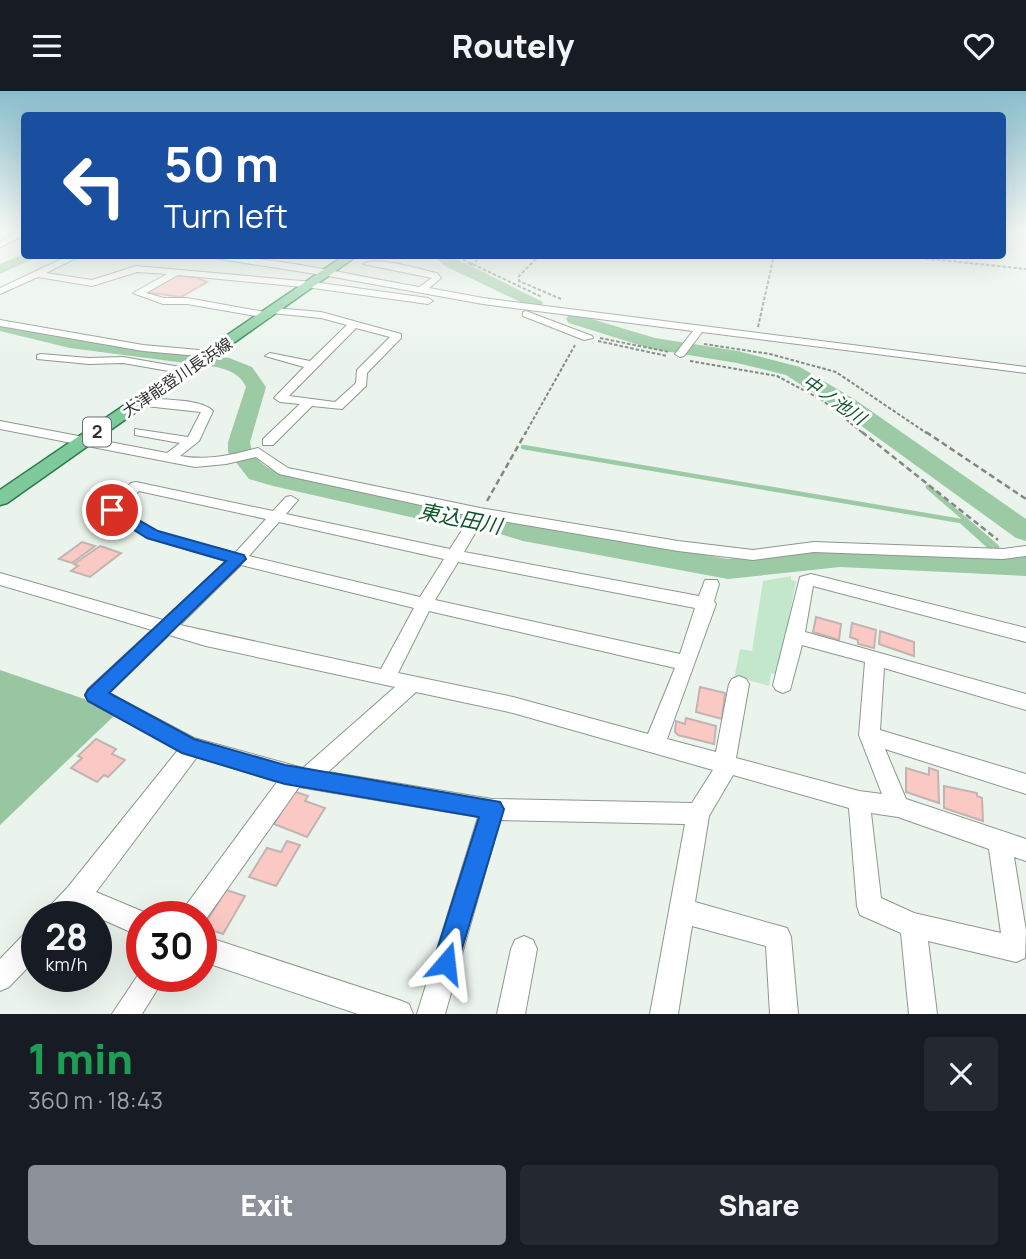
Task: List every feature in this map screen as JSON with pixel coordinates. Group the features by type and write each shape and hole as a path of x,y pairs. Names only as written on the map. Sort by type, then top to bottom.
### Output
{"main road":[{"name":"大津能登川長浜線","path":"0,499 325,275"}],"street":[{"path":"0,291 34,275"},
{"path":"43,275 92,283 116,275"},
{"path":"168,275 138,293 163,301 187,301 271,313 321,315 354,324 397,336 361,372 362,384 338,406 280,398 354,324"},
{"path":"196,275 313,285 521,313 588,338"},
{"path":"340,275 495,303 1026,370"},
{"path":"422,289 436,278 434,275"},
{"path":"0,323 48,334 143,348 200,362"},
{"path":"676,357 699,328"},
{"path":"270,356 312,365"},
{"path":"41,357 89,361 200,362"},
{"path":"140,402 202,407 207,411 194,438 168,459"},
{"path":"268,442 308,403"},
{"path":"0,425 195,463 226,460 258,452 284,471 477,519 678,546 753,555 814,547 1022,555"},
{"path":"139,432 190,441"},
{"path":"686,663 238,559 152,534 112,510 136,486 456,556 707,604"},
{"path":"291,501 238,559 95,695 193,747 301,777 492,809 698,814"},
{"path":"385,679 424,604 477,519"},
{"path":"0,579 206,639 513,705 859,801 898,807 1026,850"},
{"path":"783,685 806,581 811,580 1026,635"},
{"path":"655,743 707,604 711,584"},
{"path":"795,636 1026,702"},
{"path":"875,658 869,735 898,807"},
{"path":"205,901 301,777 412,684"},
{"path":"664,1014 698,814 727,764 739,684"},
{"path":"869,735 1026,784"},
{"path":"72,901 193,747"},
{"path":"859,801 869,906 913,925 1016,949 1000,841"},
{"path":"430,1014 492,809"},
{"path":"77,896 126,917"},
{"path":"682,911 778,937 784,1014"},
{"path":"913,925 923,1014"},
{"path":"511,1014 524,949"},
{"path":"217,953 399,1014"},
{"path":"0,978 21,956"},
{"path":"126,1014 141,992"}],"path":[{"path":"493,275 547,299"},
{"path":"521,275 519,281 564,300"},
{"path":"757,335 770,275"},
{"path":"477,519 578,340 588,338 615,341 676,357"},
{"path":"588,338 777,376 822,400 1022,555"},
{"path":"690,340 770,355 836,372 1026,499"}],"green space":[{"path":"791,576 791,580 796,581 778,675 771,673 769,686 734,679 740,649 752,651 763,581"},
{"path":"0,670 119,711 0,825"}],"building":[{"path":"174,275 196,277 207,282 181,297 145,292"},
{"path":"82,542 95,546 72,563 59,559"},
{"path":"100,546 121,553 90,577 71,571 78,566 74,564"},
{"path":"816,617 841,624 839,640 813,632"},
{"path":"852,623 876,630 874,648 858,644 858,640 850,637"},
{"path":"880,631 914,642 914,656 879,644"},
{"path":"700,687 725,693 722,719 696,712"},
{"path":"686,718 716,726 714,744 678,735 675,732 676,721 685,724"},
{"path":"96,739 116,749 112,754 125,760 108,777 104,775 97,782 71,768 82,758 78,756"},
{"path":"906,768 929,775 929,768 938,771 939,803 906,792"},
{"path":"944,786 977,793 977,796 982,798 983,821 944,808"},
{"path":"290,790 308,796 305,801 325,808 307,837 274,824 279,816 274,814"},
{"path":"287,841 300,845 276,886 249,877 267,848 281,852"},
{"path":"226,890 245,896 223,934 217,932 217,904"}],"waterway":[{"name":"中ノ池川","path":"476,275 535,302"},
{"name":"中ノ池川","path":"575,319 652,343 738,357 793,371 846,404 1026,532"},
{"name":"東込田川","path":"0,326 70,342 216,361 240,368 249,375 256,387 239,442 240,452 258,474 273,479 459,520 486,521 523,532 728,569 840,558 893,558 1026,566"},
{"path":"523,447 961,521 991,548"},
{"path":"928,487 997,547"},
{"name":"東込田川","path":"1006,561 1012,566"},
{"name":"東込田川","path":"1014,562 1026,572"}],"route":[{"path":"112,510 152,534 238,559 95,695 189,746 285,775 492,809 446,963"}]}
